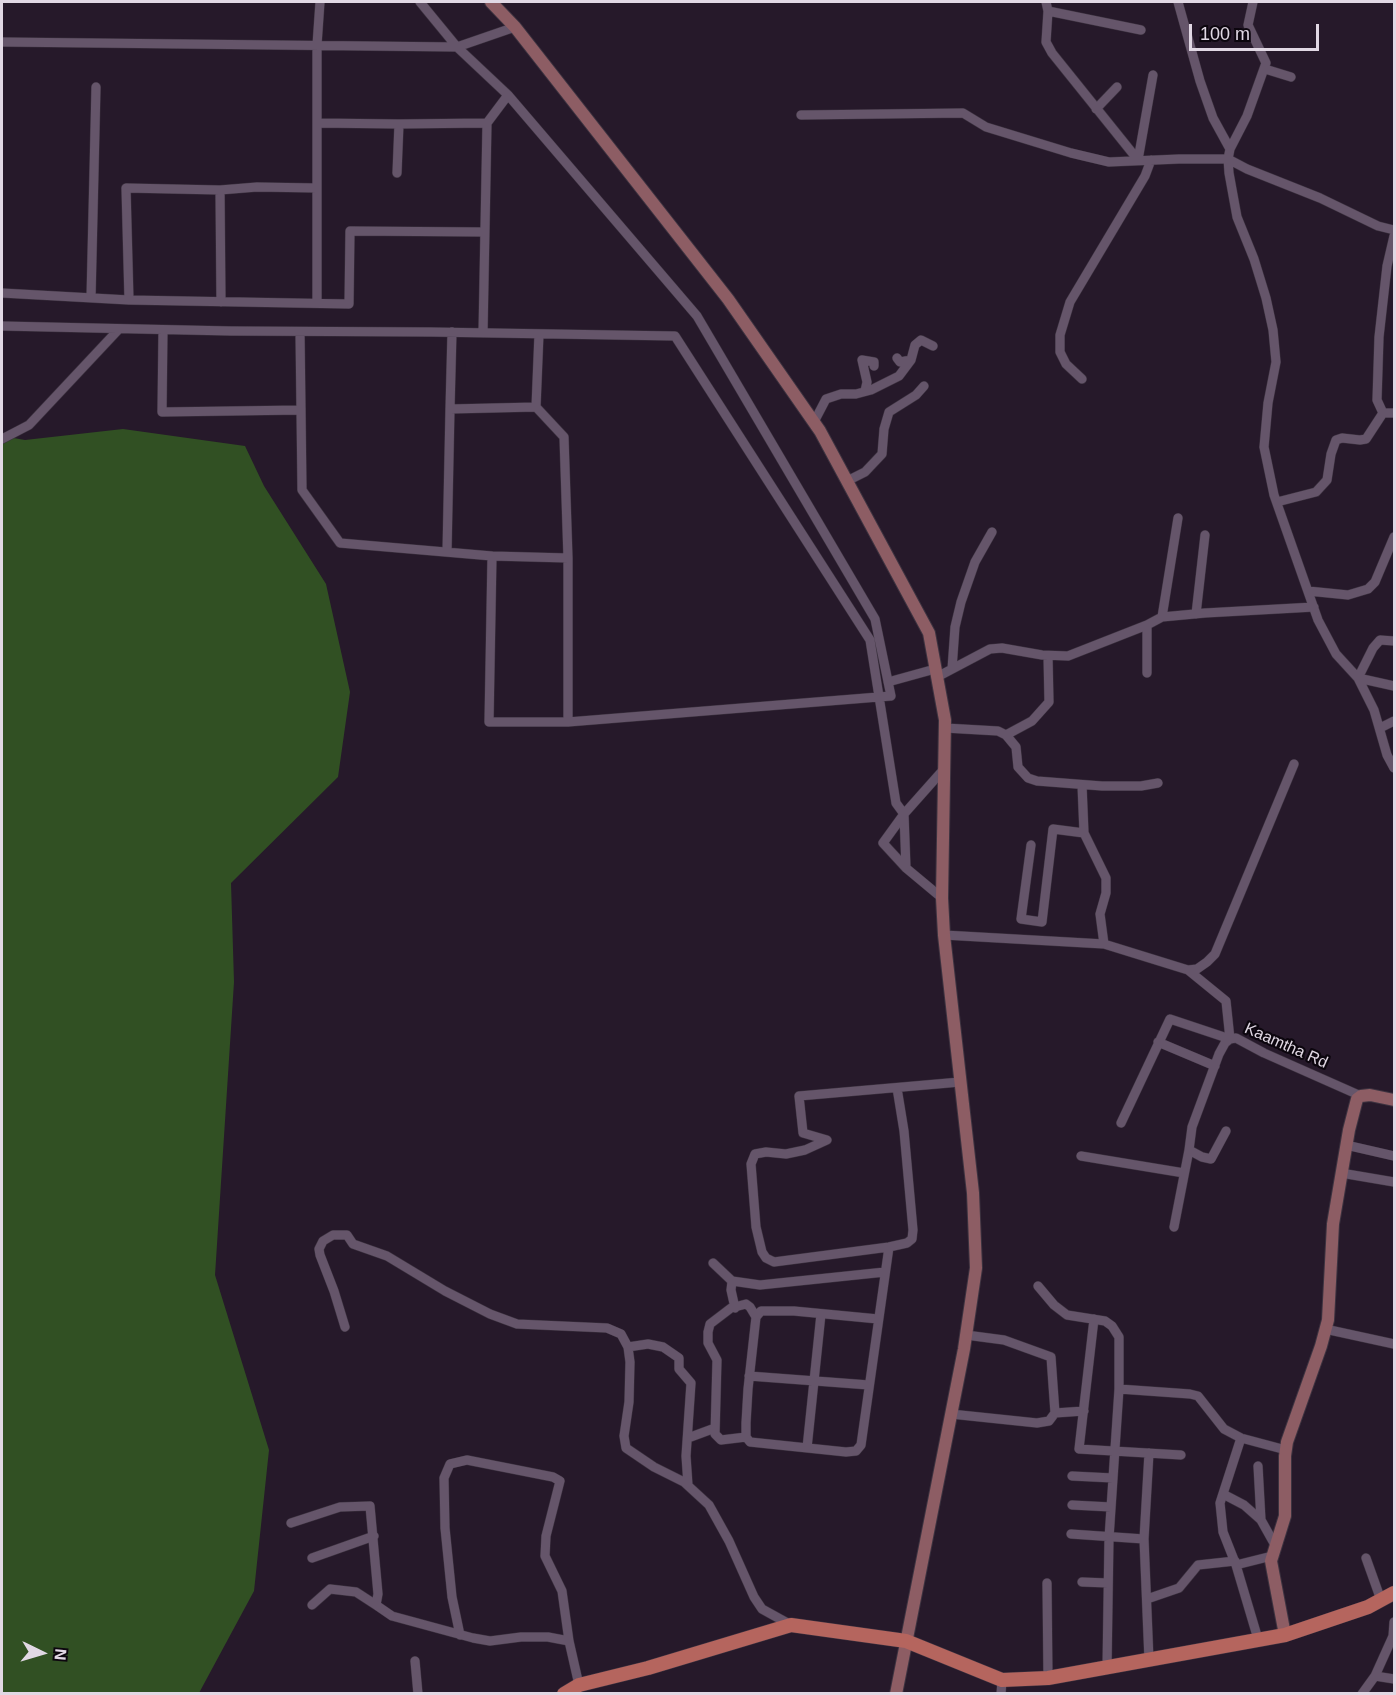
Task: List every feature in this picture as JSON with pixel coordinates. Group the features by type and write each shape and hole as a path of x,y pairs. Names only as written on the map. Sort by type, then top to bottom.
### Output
{"main road":[{"path":"564,1694 579,1685 648,1668 791,1625 906,1641 1001,1687 1285,1635 1368,1607 1395,1593"}],"street":[{"path":"317,303 317,45 320,2"},
{"path":"420,2 457,47 508,95 697,316 875,619 891,696 568,722 489,722 492,556"},
{"path":"491,2 515,27 728,298 814,422 929,633 945,728 942,898 944,935 973,1192 976,1268 966,1335 896,1694"},
{"path":"1178,2 1200,81 1229,154 1247,169 1320,198 1378,226 1395,230"},
{"path":"1253,2 1248,25 1266,63 1247,116 1229,154 1228,174 1237,217 1254,259 1273,330 1276,362 1268,403 1264,447 1277,502 1314,607 1336,654 1358,678 1380,728 1387,755 1395,768"},
{"path":"1138,160 1052,53 1046,42 1047,6 1141,30"},
{"path":"2,42 457,47 515,27"},
{"path":"1264,69 1291,77"},
{"path":"1138,160 1153,75"},
{"path":"91,298 96,87"},
{"path":"1096,109 1117,87"},
{"path":"483,333 487,123 508,95"},
{"path":"801,115 963,113 986,127 1109,162 1229,154"},
{"path":"317,123 487,123"},
{"path":"397,173 399,124"},
{"path":"1082,379 1066,364 1060,352 1060,335 1070,302 1145,176 1151,160"},
{"path":"129,300 126,188 220,190 257,187 317,188"},
{"path":"220,190 221,302"},
{"path":"2,293 129,300 349,304 350,231 484,232"},
{"path":"1383,413 1377,400 1379,337 1386,277 1395,236"},
{"path":"2,326 675,336 870,640 896,803 904,814 906,868"},
{"path":"2,439 29,425 119,329"},
{"path":"163,330 162,412 301,410"},
{"path":"300,332 302,490 340,543 492,556 568,558"},
{"path":"447,552 452,332"},
{"path":"539,334 536,407 564,437 568,558 568,722"},
{"path":"814,422 826,399 841,394 865,391 899,376 911,360 915,345 921,340 933,346"},
{"path":"897,358 900,362 911,360"},
{"path":"865,391 867,382 862,360 874,362 874,366"},
{"path":"847,481 865,472 882,454 888,412 916,395 924,386"},
{"path":"450,409 536,407"},
{"path":"1277,502 1316,492 1327,480 1331,454 1336,440 1366,439 1383,413"},
{"path":"1383,413 1395,413"},
{"path":"1162,617 1178,518"},
{"path":"952,669 955,627 961,602 975,562 992,532"},
{"path":"1196,614 1205,535"},
{"path":"1308,591 1348,595 1368,590 1375,582 1395,537"},
{"path":"888,682 952,669 990,650 1002,648 1048,656 1068,656 1162,617 1314,607"},
{"path":"1147,625 1147,673"},
{"path":"1358,678 1373,648 1380,640 1395,641"},
{"path":"1006,735 1032,721 1050,702 1048,656"},
{"path":"1358,678 1395,686"},
{"path":"1380,728 1395,721"},
{"path":"945,728 998,731 1006,735 1016,747 1018,767 1028,778 1037,781 1141,786 1158,783"},
{"path":"1188,970 1197,969 1215,954 1294,764"},
{"path":"942,898 906,868 883,843 904,814 944,769"},
{"path":"1082,784 1084,833 1106,878 1106,893 1100,914 1104,944"},
{"path":"1040,939 1053,830 1084,833"},
{"path":"1031,845 1021,919 1042,922"},
{"path":"944,935 1104,944 1188,970 1226,1001 1230,1039 1225,1043 1215,1066 1192,1127 1174,1227"},
{"name":"Kaamtha Rd","path":"1121,1123 1170,1019 1230,1039 1236,1038 1264,1053 1361,1096"},
{"path":"1158,1042 1215,1066"},
{"path":"897,1088 913,1230 912,1239 907,1243 889,1247 774,1262 766,1258 762,1252 756,1227 751,1164 755,1154 766,1152 786,1154 805,1150 827,1140 803,1133 799,1096 960,1082"},
{"path":"1285,1635 1273,1574 1274,1551 1285,1516 1286,1450 1293,1419 1328,1320 1334,1224 1346,1145 1357,1099 1370,1095 1395,1100"},
{"path":"1189,1150 1211,1159 1226,1131"},
{"path":"1346,1145 1395,1156"},
{"path":"1082,1156 1184,1173"},
{"path":"1341,1173 1395,1182"},
{"path":"345,1327 319,1249 323,1241 333,1235 347,1235 352,1244 387,1256 445,1291 490,1314 517,1324 607,1328 621,1334 630,1362 629,1402 624,1436 626,1448 654,1467 688,1485 709,1505 762,1609 791,1625"},
{"path":"879,1319 761,1311 756,1317 749,1376 747,1437 750,1442 846,1452 856,1451 861,1445 869,1385 879,1319 889,1247"},
{"path":"712,1263 732,1281 760,1285 885,1272"},
{"path":"732,1281 730,1290 735,1308"},
{"path":"1038,1286 1054,1305 1067,1315 1105,1321 1113,1326 1119,1337 1119,1389 1109,1538 1107,1668"},
{"path":"747,1437 721,1440 715,1434 717,1360 708,1343 708,1332 710,1324 735,1308 746,1305 756,1317"},
{"path":"807,1448 821,1314"},
{"path":"1094,1319 1079,1449 1181,1455"},
{"path":"1325,1329 1395,1344"},
{"path":"951,1414 1037,1423 1049,1421 1055,1413 1051,1357 1004,1341 966,1335"},
{"path":"627,1347 648,1344 663,1347 679,1358 679,1369 691,1383 686,1456 688,1485"},
{"path":"749,1376 869,1385"},
{"path":"1119,1389 1198,1396 1224,1429 1241,1438 1286,1450"},
{"path":"1055,1413 1084,1411"},
{"path":"688,1438 715,1428"},
{"path":"1241,1438 1220,1503 1223,1532 1235,1563 1258,1640"},
{"path":"1149,1453 1144,1539 1149,1660"},
{"path":"460,1635 447,1557 444,1478 450,1464 466,1460 554,1477 561,1481 546,1536 545,1556 562,1591 569,1641 579,1685"},
{"path":"1258,1466 1261,1520 1274,1551"},
{"path":"1072,1476 1113,1478"},
{"path":"1223,1494 1244,1505 1261,1520"},
{"path":"1072,1505 1111,1507"},
{"path":"291,1523 340,1507 370,1506 378,1594 376,1605"},
{"path":"1071,1534 1144,1539"},
{"path":"312,1557 374,1536"},
{"path":"1147,1599 1179,1588 1198,1565 1235,1563 1274,1551"},
{"path":"1366,1558 1381,1600"},
{"path":"1047,1582 1048,1678"},
{"path":"1082,1582 1108,1583"},
{"path":"312,1605 330,1589 356,1592 392,1616 460,1635 490,1641 521,1637 548,1637 569,1641"},
{"path":"1362,1694 1375,1676 1393,1636 1395,1622"},
{"path":"415,1661 418,1694"},
{"path":"1375,1676 1395,1679"}],"green space":[{"path":"123,429 245,446 264,486 326,584 350,692 338,777 231,883 234,982 215,1275 269,1450 254,1591 199,1693 2,1693 2,436 25,440"}]}
